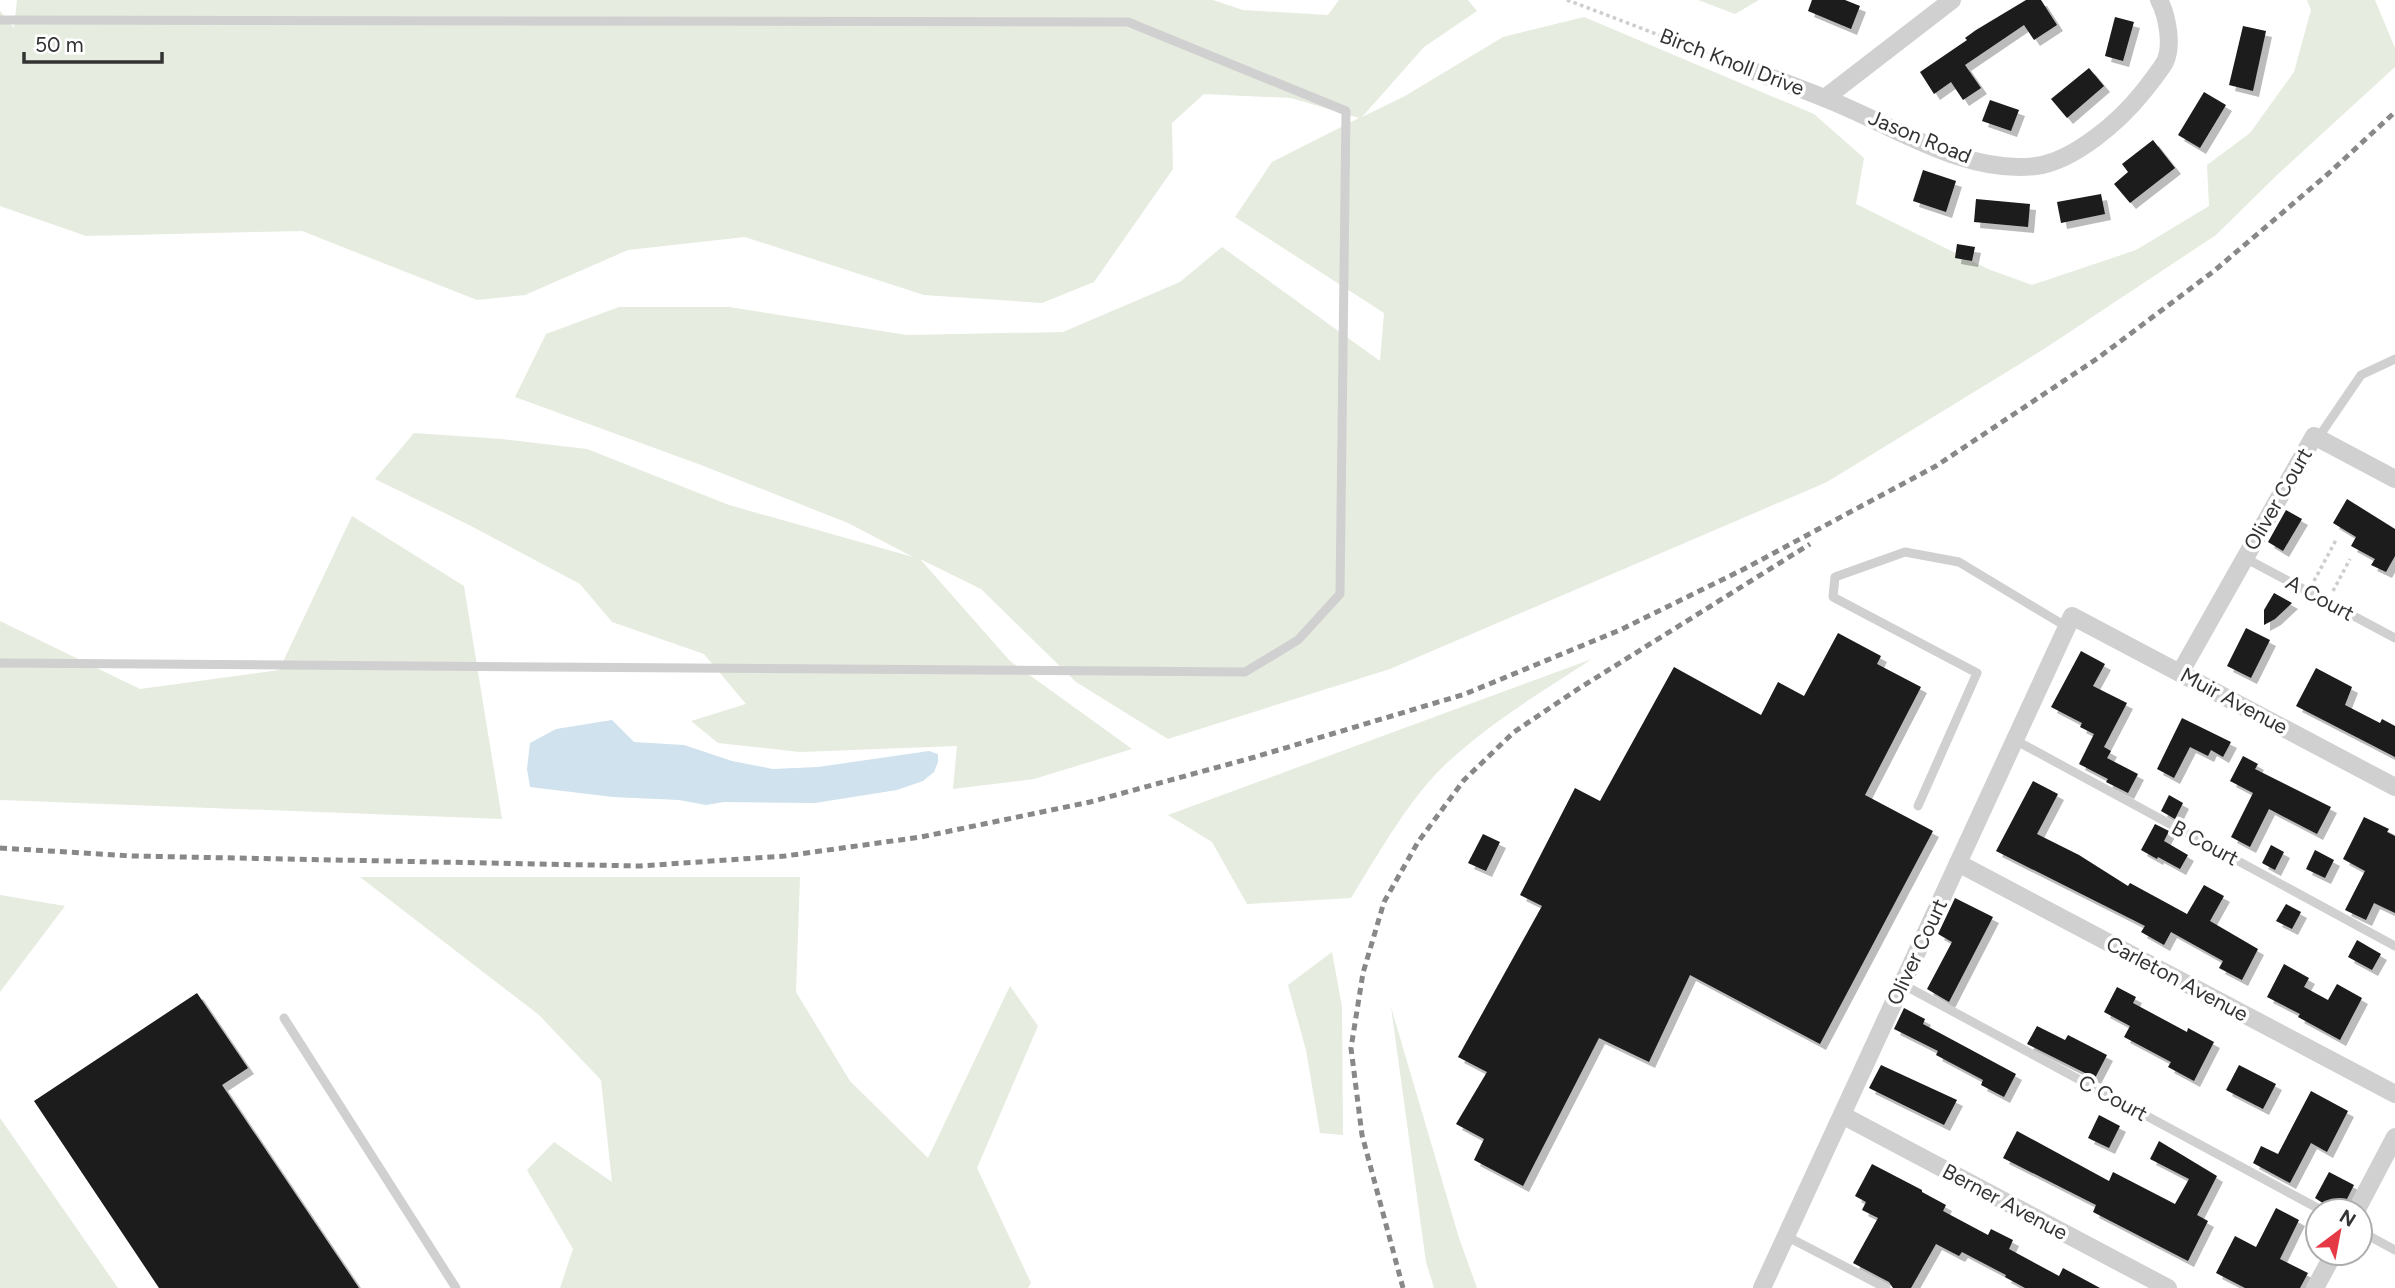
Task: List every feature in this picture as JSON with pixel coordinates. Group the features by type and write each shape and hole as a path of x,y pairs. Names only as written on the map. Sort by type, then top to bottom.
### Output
{"street":[{"name":"Birch Knoll Drive","path":"1756,72 1825,98 1952,0"},
{"name":"Jason Road","path":"1825,98 1948,152 1996,166 2037,166 2068,155 2100,135 2142,94 2166,60 2168,37 2165,11 2158,0"},
{"path":"2316,437 2395,479"},
{"name":"Oliver Court","path":"2180,673 2316,437"},
{"name":"Oliver Court","path":"1762,1288 2069,621"},
{"name":"Muir Avenue","path":"2069,621 2180,673 2395,786"},
{"name":"Carleton Avenue","path":"1958,863 2395,1094"},
{"name":"Berner Avenue","path":"1842,1115 2168,1288"},
{"path":"2363,1197 2395,1137"},
{"path":"2315,1288 2326,1267"}],"lane":[{"path":"0,20 1128,22 1346,111 1340,594 1298,640 1245,672 0,663"},
{"path":"2316,437 2361,375 2395,359"},
{"path":"1918,806 1977,673 1833,597 1835,577 1905,552 1959,562 2069,621"},
{"name":"A Court","path":"2245,558 2395,638"},
{"name":"B Court","path":"2015,740 2395,946"},
{"name":"C Court","path":"1902,984 2304,1201"},
{"path":"284,1018 456,1288"},
{"path":"1786,1236 1886,1288"},
{"path":"2374,1239 2395,1250"}],"path":[{"name":"Birch Knoll Drive","path":"1567,0 1756,72"},
{"path":"2308,591 2336,540"},
{"path":"2328,602 2350,559"}],"shaded area":[{"path":"17,0 1213,0 1243,10 1328,15 1339,0 1468,0 1477,11 1424,47 1362,117 1405,96 1503,37 1584,17 1814,114 1864,158 1856,204 1988,269 2032,285 2136,250 2209,206 2207,165 2250,133 2294,72 2311,10 2307,0 2375,0 2395,48 2395,67 2216,235 2044,349 1827,482 1390,669 1168,739 1076,682 981,589 920,559 1010,661 1132,749 1034,779 953,789 957,746 800,752 718,743 691,721 746,704 704,654 612,622 580,584 375,479 414,433 502,439 587,449 729,505 913,557 848,523 701,465 515,397 546,334 619,307 729,307 907,335 1063,332 1180,282 1222,247 1380,361 1384,313 1235,217 1272,162 1359,118 1291,98 1204,94 1172,123 1173,169 1094,282 1042,303 924,295 745,237 628,250 525,295 477,300 302,231 86,236 0,206 0,11 14,28"},
{"path":"1698,0 1759,0 1735,14"},
{"path":"352,516 464,586 502,819 0,800 0,621 140,689 279,670"},
{"path":"1592,659 1500,720 1448,762 1420,792 1351,898 1247,904 1212,842 1168,815"},
{"path":"360,877 800,877 796,992 850,1081 928,1158 1010,986 1038,1026 977,1168 1031,1283 1028,1288 560,1288 573,1249 527,1170 554,1142 612,1182 601,1080 539,1015"},
{"path":"0,895 65,906 0,992"},
{"path":"1332,952 1342,1007 1343,1135 1320,1133 1306,1050 1288,985"},
{"path":"1391,1007 1459,1238 1477,1288 1434,1288 1426,1262"},
{"path":"0,1118 118,1288 0,1288"}],"water":[{"path":"612,720 634,742 684,745 732,761 773,769 818,767 929,751 938,754 938,762 934,772 923,781 897,790 815,803 724,802 706,805 679,800 613,797 530,787 527,769 530,743 556,729"}],"building":[{"path":"1812,0 1845,0 1860,6 1851,29 1808,11"},
{"path":"2026,0 2041,0 2057,25 2034,40 2024,25 1965,65 1981,88 1963,100 1951,82 1934,94 1920,72 1967,40 1965,38 1976,30"},
{"path":"2115,17 2134,22 2123,61 2105,56"},
{"path":"2243,26 2266,31 2253,91 2229,85"},
{"path":"2089,68 2104,86 2067,118 2051,99"},
{"path":"2204,92 2226,105 2200,148 2178,135"},
{"path":"1990,100 2019,110 2011,131 1982,121"},
{"path":"2153,140 2175,168 2130,203 2114,184 2128,172 2122,164"},
{"path":"1923,170 1956,181 1946,212 1913,201"},
{"path":"2101,194 2105,214 2061,223 2057,202"},
{"path":"1976,199 2030,204 2028,227 1974,222"},
{"path":"1957,244 1975,247 1972,261 1955,258"},
{"path":"2347,499 2395,529 2395,556 2386,572 2371,565 2375,559 2351,546 2356,537 2333,523"},
{"path":"2286,510 2302,519 2283,551 2268,542"},
{"path":"2274,593 2292,603 2264,625 2264,610"},
{"path":"2246,628 2270,640 2251,678 2227,666"},
{"path":"1838,633 1881,656 1877,664 1921,687 1865,795 1933,831 1820,1044 1690,975 1649,1062 1599,1038 1523,1186 1474,1160 1484,1139 1456,1124 1487,1072 1458,1057 1542,906 1520,895 1575,788 1600,801 1674,667 1761,715 1778,682 1804,696"},
{"path":"2081,651 2105,664 2093,686 2127,703 2104,747 2111,751 2107,758 2138,774 2128,793 2079,764 2094,734 2080,727 2082,723 2051,707"},
{"path":"2316,668 2352,687 2345,705 2380,723 2382,719 2395,726 2395,757 2296,706"},
{"path":"2182,718 2231,742 2223,757 2211,750 2208,756 2190,747 2174,778 2157,769"},
{"path":"2243,756 2258,764 2255,769 2331,807 2317,834 2269,809 2250,847 2231,837 2253,793 2230,781"},
{"path":"2033,781 2058,794 2037,834 2079,855 2128,886 2130,883 2187,914 2204,885 2224,896 2210,921 2258,949 2242,980 2219,968 2223,961 2171,932 2164,945 2141,932 2145,926 1996,851"},
{"path":"2169,795 2183,803 2175,819 2161,811"},
{"path":"2364,817 2389,829 2387,832 2395,836 2395,913 2374,903 2366,920 2345,910 2365,871 2343,859"},
{"path":"2155,824 2169,831 2164,841 2188,855 2180,869 2141,850"},
{"path":"1483,834 1500,842 1486,871 1468,863"},
{"path":"2271,845 2284,852 2275,870 2262,863"},
{"path":"2315,850 2334,860 2325,878 2306,869"},
{"path":"1955,898 1993,917 1949,1002 1927,989 1952,942 1938,934"},
{"path":"2286,904 2301,912 2292,929 2276,921"},
{"path":"2357,940 2381,954 2372,970 2348,957"},
{"path":"2284,964 2309,978 2304,987 2328,1000 2337,984 2362,998 2340,1040 2298,1017 2300,1014 2267,997"},
{"path":"2117,987 2136,997 2133,1003 2187,1032 2188,1028 2214,1042 2194,1081 2168,1067 2171,1062 2124,1037 2130,1026 2104,1012"},
{"path":"197,993 248,1068 222,1085 359,1288 159,1288 34,1101"},
{"path":"1904,1008 1925,1019 1923,1024 2016,1074 2004,1097 1981,1085 1983,1080 1936,1055 1938,1051 1894,1029"},
{"path":"2037,1026 2065,1040 2068,1035 2107,1055 2095,1078 2027,1044"},
{"path":"1881,1065 1957,1100 1944,1125 1869,1088"},
{"path":"2239,1065 2276,1084 2263,1109 2226,1090"},
{"path":"2311,1091 2348,1111 2327,1152 2311,1143 2290,1183 2253,1163 2261,1146 2278,1154"},
{"path":"2099,1115 2120,1126 2109,1148 2088,1138"},
{"path":"2017,1131 2109,1181 2113,1172 2175,1204 2189,1179 2150,1159 2159,1141 2217,1176 2197,1215 2208,1221 2188,1261 2093,1212 2096,1205 2003,1158"},
{"path":"1872,1164 1946,1205 1943,1211 1988,1235 1991,1229 2013,1240 2009,1249 2059,1276 2063,1268 2100,1288 2025,1288 1962,1252 1959,1256 1936,1244 1911,1288 1893,1288 1889,1282 1853,1263 1878,1218 1862,1210 1866,1202 1855,1196"},
{"path":"2329,1172 2354,1185 2348,1197 2316,1197"},
{"path":"2276,1208 2299,1220 2280,1259 2308,1273 2300,1288 2245,1288 2216,1273 2235,1236 2256,1247"}],"railway":[{"path":"0,848 133,856 640,866 785,856 921,837 1090,802 1255,757 1465,694 1620,630 1744,569 1936,466 2098,358 2214,271 2329,173 2395,112"},
{"path":"1403,1288 1362,1135 1351,1048 1363,973 1384,902 1418,842 1464,780 1514,732 1810,544"}]}
